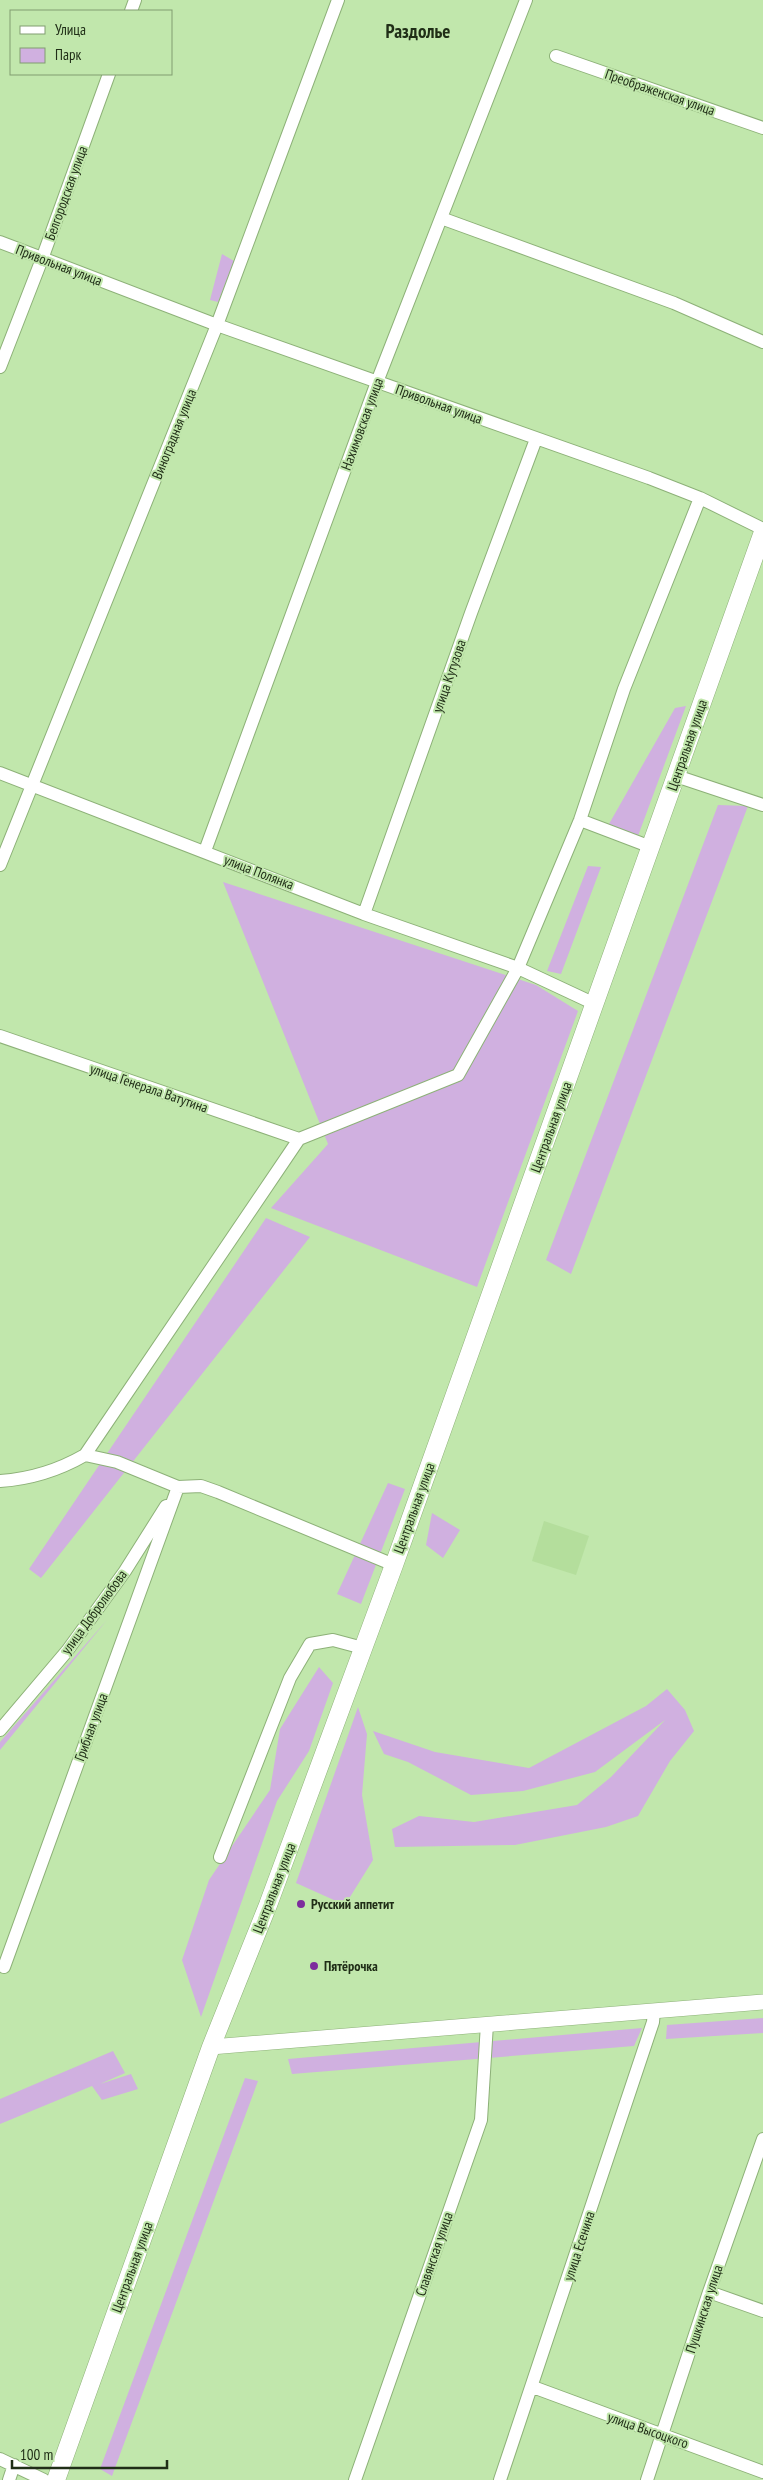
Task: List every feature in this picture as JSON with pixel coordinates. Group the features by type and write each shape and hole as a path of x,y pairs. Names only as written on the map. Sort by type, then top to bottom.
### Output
{"main road":[{"name":"Центральная улица","path":"56,2480 211,2047 268,1905 394,1565 652,847 763,530"}],"street":[{"name":"Виноградная улица","path":"0,866 217,325 338,0"},
{"name":"Нахимовская улица","path":"205,851 378,382 526,0"},
{"name":"Преображенская улица","path":"556,56 763,128"},
{"name":"Белгородская улица","path":"0,367 42,259 109,75"},
{"path":"441,218 674,303 763,342"},
{"name":"Привольная улица","path":"0,242 217,325 649,478 700,498 763,530"},
{"name":"улица Кутузова","path":"364,914 471,613 536,439"},
{"path":"0,1481 23,1480 69,1465 85,1455 299,1139 458,1074 518,968 580,820 624,689 700,498"},
{"name":"улица Полянка","path":"0,774 205,851 364,914 518,968 595,1004"},
{"path":"676,776 763,805"},
{"path":"580,820 652,847"},
{"name":"улица Генерала Ватутина","path":"0,1036 299,1139"},
{"path":"85,1455 117,1462 178,1487 201,1486 218,1492 394,1565"},
{"name":"улица Добролюбова","path":"0,1730 67,1651 125,1571 178,1487"},
{"name":"Грибная улица","path":"4,1966 178,1487"},
{"path":"220,1857 290,1678 310,1644 333,1640 363,1648"},
{"path":"211,2047 763,2002"},
{"name":"улица Есенина","path":"500,2480 533,2388 650,2031 654,2010"},
{"name":"Славянская улица","path":"355,2480 481,2120 487,2024"},
{"name":"Пушкинская улица","path":"647,2480 664,2434 709,2292 760,2156 763,2139"},
{"path":"709,2292 763,2311"},
{"name":"улица Высоцкого","path":"533,2388 613,2419 664,2434 763,2472"},
{"path":"0,2459 44,2480"},
{"path":"9,2480 14,2465"}],"shaded area":[{"path":"544,1521 589,1536 576,1575 532,1561"}],"green space":[{"path":"222,254 234,261 218,302 210,300"},
{"path":"686,706 638,836 609,824 675,708"},
{"path":"718,805 748,806 571,1274 546,1260"},
{"path":"588,866 601,867 561,974 547,971"},
{"path":"223,882 536,985 578,1011 477,1287 271,1208 328,1144"},
{"path":"266,1218 310,1237 41,1578 29,1569"},
{"path":"388,1483 405,1489 361,1604 337,1594"},
{"path":"432,1513 460,1530 443,1558 426,1545"},
{"path":"107,1620 0,1750 0,1742"},
{"path":"319,1667 333,1683 309,1751 277,1801 201,2017 182,1960 209,1880 270,1790 280,1729"},
{"path":"667,1689 685,1710 694,1731 670,1761 638,1816 606,1827 515,1845 395,1847 392,1829 419,1816 474,1822 577,1805 611,1777 665,1720 595,1772 523,1791 471,1795 408,1762 384,1754 373,1731 435,1752 529,1768 646,1706"},
{"path":"358,1707 367,1734 362,1795 373,1860 345,1905 296,1883"},
{"path":"763,2018 763,2033 666,2039 667,2025"},
{"path":"642,2028 634,2046 292,2074 288,2059"},
{"path":"113,2051 125,2073 100,2084 131,2074 138,2089 102,2100 92,2086 0,2124 0,2099"},
{"path":"245,2078 258,2081 112,2476 100,2469"}],"place":[{"name":"Русский аппетит","path":"301,1904"},
{"name":"Пятёрочка","path":"314,1966"}],"district":[{"name":"Раздолье","path":"418,31"}]}
